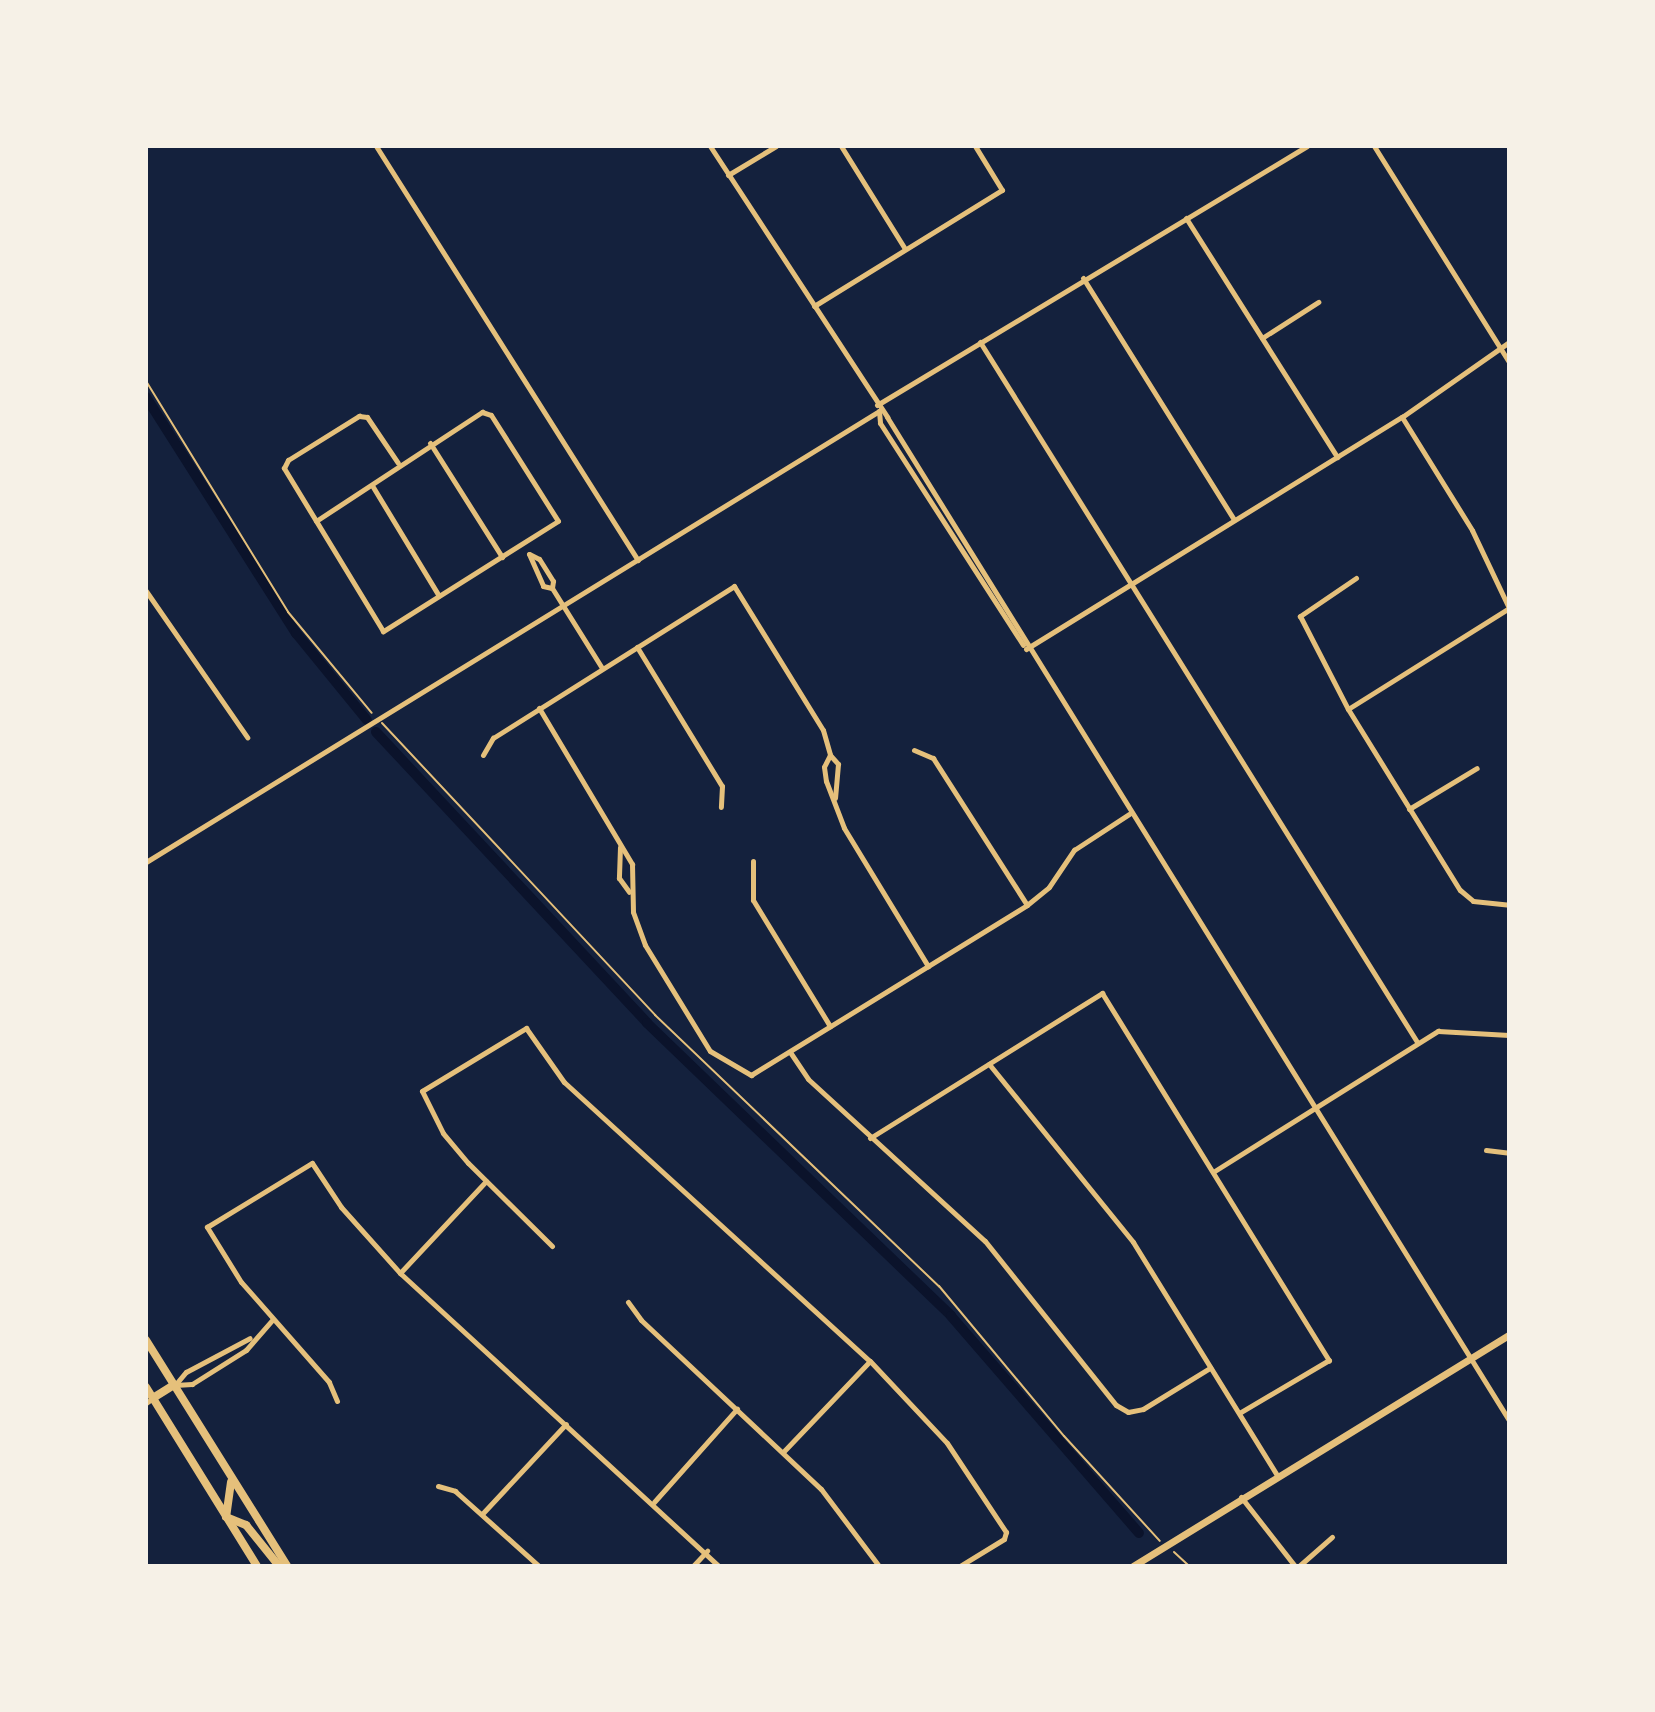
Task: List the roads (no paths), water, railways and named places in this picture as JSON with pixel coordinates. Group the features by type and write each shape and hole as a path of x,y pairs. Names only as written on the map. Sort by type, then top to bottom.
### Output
{"main road":[{"path":"1133,1566 1509,1335"},
{"path":"146,1340 287,1566"},
{"path":"150,1401 174,1385"},
{"path":"146,1387 150,1401 257,1566"},
{"path":"226,1517 233,1500 230,1476"},
{"path":"226,1517 246,1525 279,1566"}],"street":[{"path":"376,146 638,560"},
{"path":"710,146 1006,608 1026,649 1509,1420"},
{"path":"728,175 776,146"},
{"path":"841,146 905,249"},
{"path":"814,306 1002,190 975,146"},
{"path":"146,862 564,607 1083,278 1297,148 1307,146"},
{"path":"1373,147 1509,362"},
{"path":"1186,218 1337,457"},
{"path":"1083,278 1234,520"},
{"path":"1262,338 1318,302"},
{"path":"980,342 1417,1042"},
{"path":"1026,649 1402,417 1509,342"},
{"path":"878,408 880,423 1005,625 1026,649"},
{"path":"316,521 392,475 398,463 482,412 491,415 558,521 383,631 316,521 284,468 288,460 359,416 367,417 398,463"},
{"path":"1348,709 1509,608 1472,530 1402,417"},
{"path":"430,443 502,557"},
{"path":"373,487 439,596"},
{"path":"523,544 543,586 552,588"},
{"path":"529,554 539,559 553,581 552,588 602,668"},
{"path":"1356,578 1300,616 1348,709 1460,890 1473,901 1509,905"},
{"path":"483,755 493,738 734,586 823,730 830,755 838,764 835,799"},
{"path":"146,591 247,737"},
{"path":"637,647 722,786 721,807"},
{"path":"539,708 611,822 620,847 632,864 629,893"},
{"path":"914,750 933,758 1027,905"},
{"path":"830,755 824,767 844,828 928,966"},
{"path":"1409,809 1477,768"},
{"path":"620,847 619,878 629,893 645,945 710,1051 751,1075 1027,905 1049,887 1074,850 1129,814"},
{"path":"753,861 753,900 830,1026"},
{"path":"870,1138 1102,993 1329,1360 1239,1413"},
{"path":"552,1246 443,1133 422,1091 526,1028 564,1082 870,1361 947,1443 1006,1532 1004,1539 960,1566"},
{"path":"1213,1172 1417,1042 1455,1029 1509,1035"},
{"path":"790,1052 808,1079 985,1241 1116,1405 1128,1412 1143,1409 1210,1368"},
{"path":"989,1064 1133,1242 1277,1475"},
{"path":"1486,1150 1509,1153"},
{"path":"337,1401 329,1382 272,1320 207,1227 312,1163 341,1207 400,1273 654,1502 719,1566"},
{"path":"400,1273 486,1181"},
{"path":"628,1302 641,1320 821,1489 879,1566"},
{"path":"174,1385 216,1354 252,1338 272,1320"},
{"path":"174,1385 192,1384 246,1350 252,1338"},
{"path":"216,1354 222,1364"},
{"path":"784,1451 870,1361"},
{"path":"654,1502 737,1409"},
{"path":"482,1514 566,1424"},
{"path":"438,1486 455,1491 539,1566"},
{"path":"1241,1497 1297,1566 1332,1537"},
{"path":"693,1566 707,1551"}],"waterway":[{"path":"146,397 296,633 367,720"},
{"path":"376,732 647,1023 951,1316 1139,1533"}]}
